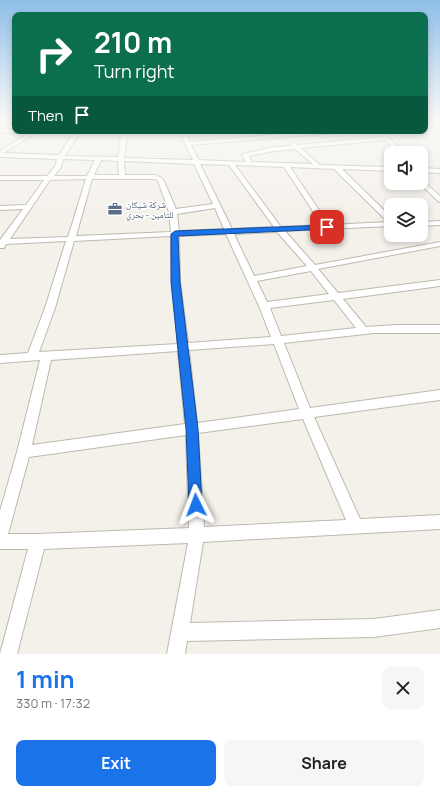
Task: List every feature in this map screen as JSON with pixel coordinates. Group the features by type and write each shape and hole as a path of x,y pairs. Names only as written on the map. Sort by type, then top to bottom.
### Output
{"street":[{"path":"1,243 48,178 58,167 64,153"},
{"path":"122,178 123,153"},
{"path":"191,153 264,306 306,414 356,526"},
{"path":"251,165 245,155 257,153"},
{"path":"303,153 318,166"},
{"path":"0,154 251,165 336,166 384,169"},
{"path":"32,357 50,308 89,179 98,158"},
{"path":"231,164 280,230 364,331"},
{"path":"286,166 327,227"},
{"path":"336,166 384,214"},
{"path":"428,170 440,171"},
{"path":"1,179 156,177 161,180 173,212 176,282 192,429 197,535 176,654"},
{"path":"428,188 440,200"},
{"path":"173,212 216,206"},
{"path":"0,208 28,207"},
{"path":"428,224 440,223"},
{"path":"1,243 71,237 280,230 384,224"},
{"path":"251,279 440,244"},
{"path":"264,306 440,283"},
{"path":"0,359 183,348 364,331 423,328 440,329"},
{"path":"0,536 24,452 46,356"},
{"path":"24,452 440,395"},
{"path":"0,541 38,542 440,522"},
{"path":"8,654 38,542"},
{"path":"179,632 374,628 440,619"}],"place":[{"name":"شركة شيكان للتامين - بحري","path":"115,209"}],"route":[{"path":"196,505 192,429 176,282 175,234 327,227"}]}
